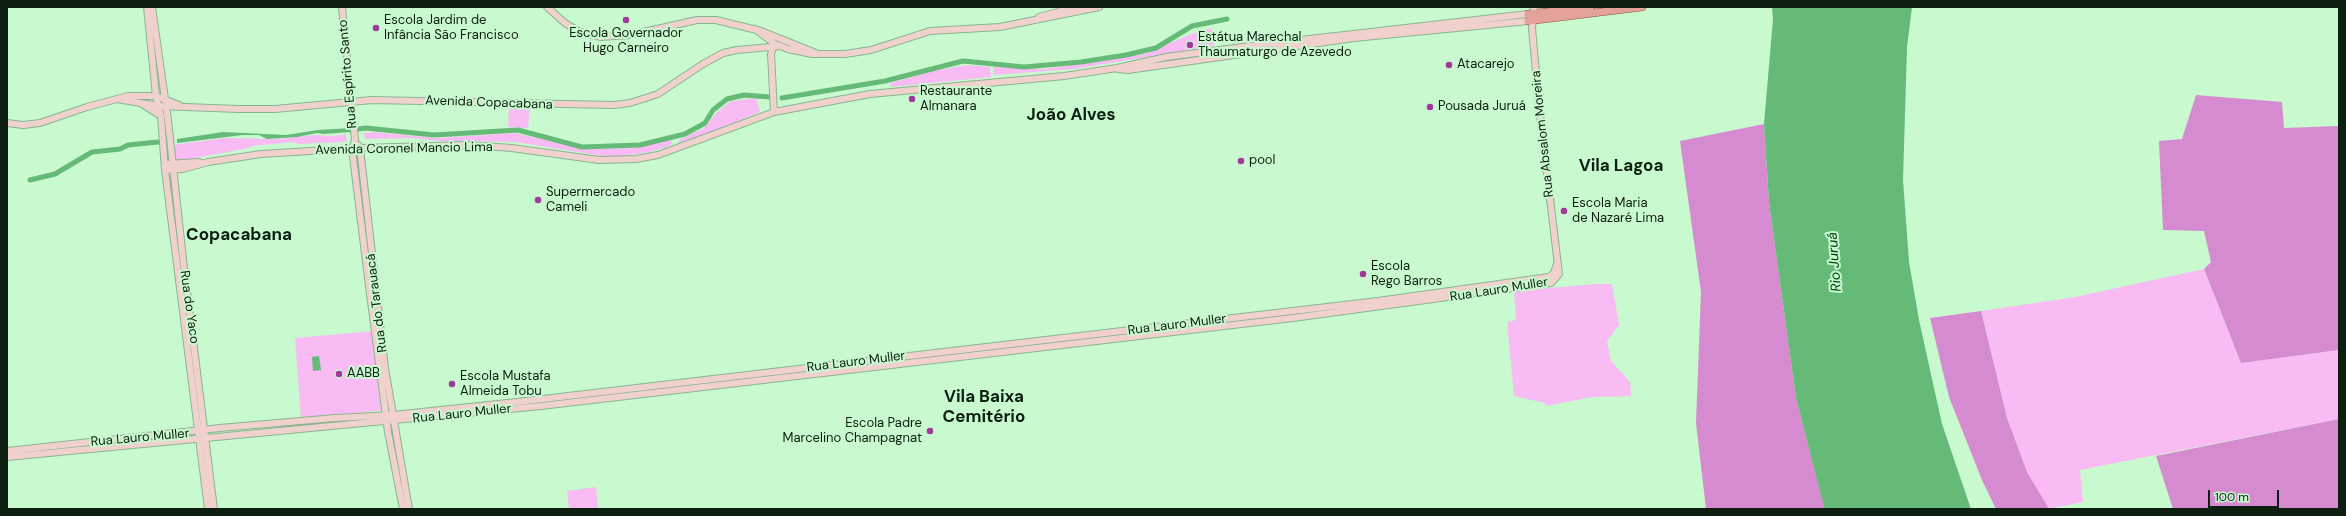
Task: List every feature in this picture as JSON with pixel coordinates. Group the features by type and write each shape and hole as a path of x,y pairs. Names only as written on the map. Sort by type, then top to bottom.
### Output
{"main road":[{"path":"1531,16 1591,7"},
{"path":"1531,16 1639,7"}],"street":[{"path":"147,7 153,26 163,98 161,106"},
{"path":"152,7 156,96 161,106"},
{"name":"Rua Espírito Santo","path":"342,7 350,103 355,140 360,148 366,239"},
{"path":"547,7 565,23 578,31 600,37 630,35 696,20 716,20 754,29 777,44 807,53 818,54 854,54 889,45 930,31 1000,27 1099,7"},
{"path":"1030,21 1076,7"},
{"name":"Avenida Coronel Mancio Lima","path":"164,167 172,168 261,154 360,148 474,145 512,148 599,160 623,160 658,155 774,112 887,92 965,86 1117,68 1128,70 1354,38 1531,16"},
{"name":"Rua Absalom Moreira","path":"1531,16 1557,263"},
{"path":"774,112 777,44"},
{"name":"Avenida Copacabana","path":"117,99 161,106 268,109 390,100 549,105 630,103 658,94 703,64 723,53 777,44"},
{"path":"145,96 156,86"},
{"name":"Avenida Copacabana","path":"7,123 23,126 40,124 117,99 145,96 156,96 163,98 182,107"},
{"path":"141,103 161,116"},
{"name":"Rua do Yaco","path":"161,106 164,167 208,509"},
{"name":"Rua do Yaco","path":"161,106 168,120 172,168 214,509"},
{"path":"168,120 172,110 182,107"},
{"name":"Rua Espírito Santo","path":"355,140 352,149 366,239"},
{"name":"Rua do Tarauacá","path":"366,239 403,509"},
{"name":"Rua Lauro Muller","path":"7,457 198,440 1145,331 1378,308 1551,283 1559,274 1557,263"},
{"name":"Rua Lauro Muller","path":"7,451 335,418 390,419"},
{"name":"Rua do Tarauacá","path":"395,450 409,509"}],"shaded area":[{"path":"1212,28 1214,46 1074,69 993,75 993,67 1045,69 1145,54 1191,34"},
{"path":"968,65 990,67 991,77 891,87 890,83 938,70"},
{"path":"2196,95 2282,102 2284,128 2339,126 2339,350 2241,363 2204,269 2211,262 2204,231 2163,230 2159,141 2182,139"},
{"path":"756,98 760,112 679,145 679,140 704,128 716,113 731,101"},
{"path":"509,106 530,107 528,128 508,127"},
{"path":"1764,124 1769,202 1796,398 1825,509 1706,509 1696,423 1701,292 1680,141"},
{"path":"373,132 436,138 514,133 588,149 635,148 670,139 672,143 670,146 649,152 625,156 602,156 515,142 439,141 412,138 365,139 364,133"},
{"path":"346,134 347,141 344,142 297,144 294,142 251,146 249,148 174,162 171,145 226,138 280,139 312,135 333,136"},
{"path":"2204,269 2241,363 2339,350 2339,419 2080,470 2083,502 2048,509 2027,472 2007,418 1981,311 2075,297"},
{"path":"1612,284 1619,325 1607,341 1611,361 1630,382 1631,396 1592,397 1546,406 1545,403 1514,396 1507,322 1516,320 1514,291"},
{"path":"1981,311 2007,418 2027,472 2049,509 1996,509 1982,480 1949,397 1930,318"},
{"name":"AABB","path":"375,331 384,410 301,419 295,338"},
{"path":"2339,419 2339,509 2263,509 2261,507 2252,509 2173,509 2156,456"},
{"path":"596,487 598,509 569,509 567,491"}],"water":[{"name":"Rio Juruá","path":"1772,7 1912,7 1907,47 1903,180 1909,262 1919,320 1942,424 1971,509 1825,509 1796,398 1769,202 1764,124 1773,19"},
{"path":"350,128 351,132 324,134 317,133 297,137 267,139 259,135 243,135 177,143 177,139 223,132 286,135 318,130"},
{"path":"319,356 321,370 313,371 312,357"}],"waterway":[{"path":"782,98 885,81 963,61 1024,67 1081,62 1126,55 1156,48 1192,26 1227,19"},
{"path":"351,130 366,128 434,135 518,130 582,147 640,145 685,134 705,123 713,110 727,99 744,95 770,97"},
{"path":"30,180 55,174 92,152 120,149 128,145 158,142"}],"place":[{"name":"Escola Governador Hugo Carneiro","path":"626,20"},
{"name":"Escola Jardim de Infância São Francisco","path":"376,28"},
{"name":"Estátua Marechal Thaumaturgo de Azevedo","path":"1190,45"},
{"name":"Atacarejo","path":"1449,65"},
{"name":"Restaurante Almanara","path":"912,99"},
{"name":"Pousada Juruá","path":"1430,107"},
{"name":"pool","path":"1241,161"},
{"name":"Supermercado Cameli","path":"538,200"},
{"name":"Escola Maria de Nazaré Lima","path":"1564,211"},
{"name":"Escola Rego Barros","path":"1363,274"},
{"name":"AABB","path":"339,374"},
{"name":"Escola Mustafa Almeida Tobu","path":"452,384"},
{"name":"Escola Padre Marcelino Champagnat","path":"930,431"}],"district":[{"name":"João Alves","path":"1071,116"},
{"name":"Vila Lagoa","path":"1621,167"},
{"name":"Copacabana","path":"239,236"},
{"name":"Vila Baixa Cemitério","path":"984,408"}]}
